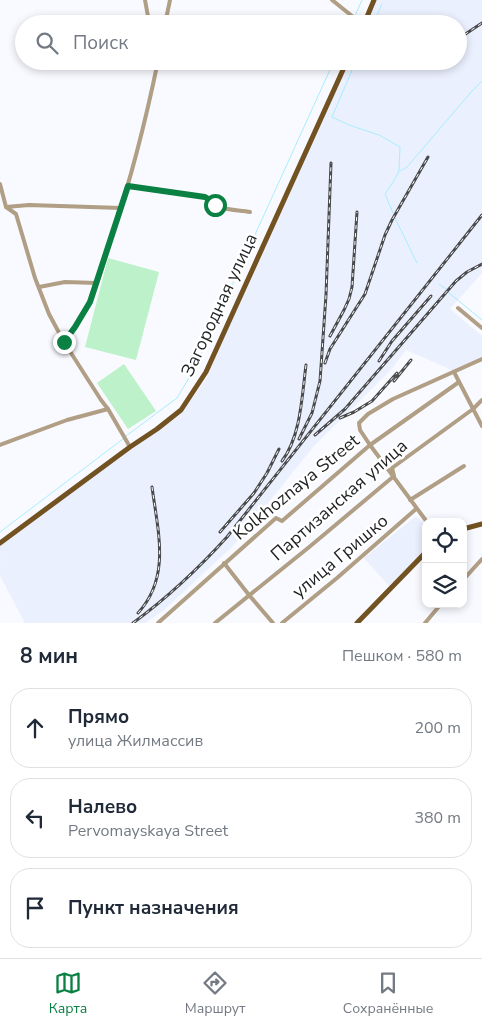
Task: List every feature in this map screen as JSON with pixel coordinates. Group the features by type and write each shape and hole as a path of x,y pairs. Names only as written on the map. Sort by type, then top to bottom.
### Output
{"main road":[{"path":"367,15 374,0"},
{"name":"Загородная улица","path":"0,543 157,429 180,410 206,372 342,70"},
{"path":"467,528 482,524"},
{"path":"357,623 422,556"}],"street":[{"path":"146,0 148,15"},
{"path":"167,15 170,0"},
{"path":"332,0 351,15"},
{"path":"64,342 90,302 97,283 128,186 156,70"},
{"path":"0,184 6,206 16,214 35,278 49,314 64,342 108,409 130,447"},
{"path":"128,186 205,197 215,205 250,212"},
{"path":"6,206 121,208"},
{"path":"39,287 65,282 97,283"},
{"path":"458,308 482,328"},
{"path":"424,518 370,445 360,430 359,423 368,414 393,399 482,359"},
{"path":"454,372 482,426"},
{"name":"Kolkhoznaya Street","path":"158,623 276,518 282,521 370,445 459,382"},
{"name":"Партизанская улица","path":"215,623 394,476 392,468 473,409 482,400"},
{"path":"0,445 67,420 108,409"},
{"path":"410,500 464,466"},
{"name":"улица Гришко","path":"282,623 416,509"},
{"path":"467,576 482,559"},
{"path":"224,563 273,623"},
{"path":"425,623 438,608"}],"shaded area":[{"path":"373,0 482,0 482,273 450,309 482,336 482,357 454,371 406,350 390,371 314,446 234,545 163,611 145,623 25,623 0,576 0,561 4,559 0,560 0,544 181,414 208,376 233,315 342,70 467,70 467,15 367,15"},
{"path":"415,517 422,521 422,554 389,586 364,558"}],"green space":[{"path":"108,258 159,272 136,360 85,347"},
{"path":"124,364 156,411 128,429 97,383"}],"waterway":[{"path":"355,15 362,0"},
{"path":"377,15 382,4"},
{"path":"126,436 177,398 193,371 330,70"},
{"path":"352,70 332,117 379,135 400,147 399,171 385,194 393,213"},
{"path":"400,171 407,167 482,81"},
{"path":"395,218 417,263"},
{"path":"439,284 446,289"},
{"path":"448,292 482,320"},
{"path":"0,532 123,439"}],"railway":[{"path":"467,33 482,23"},
{"path":"325,363 330,349 365,294 385,235 428,157"},
{"path":"299,439 312,413 320,381 326,295 331,163"},
{"path":"330,336 349,299 352,287 357,212"},
{"path":"133,623 182,583 227,537 482,215"},
{"path":"315,435 345,409 456,281 467,272 482,264"},
{"path":"379,361 392,341 431,296"},
{"path":"394,381 411,360"},
{"path":"282,461 297,428 306,365"},
{"path":"340,418 372,401 397,373"},
{"path":"220,532 254,493 279,449"},
{"path":"138,613 148,599 159,569 159,537 152,487"}],"route":[{"path":"64,342 90,302 128,186 205,197 215,205"}]}
